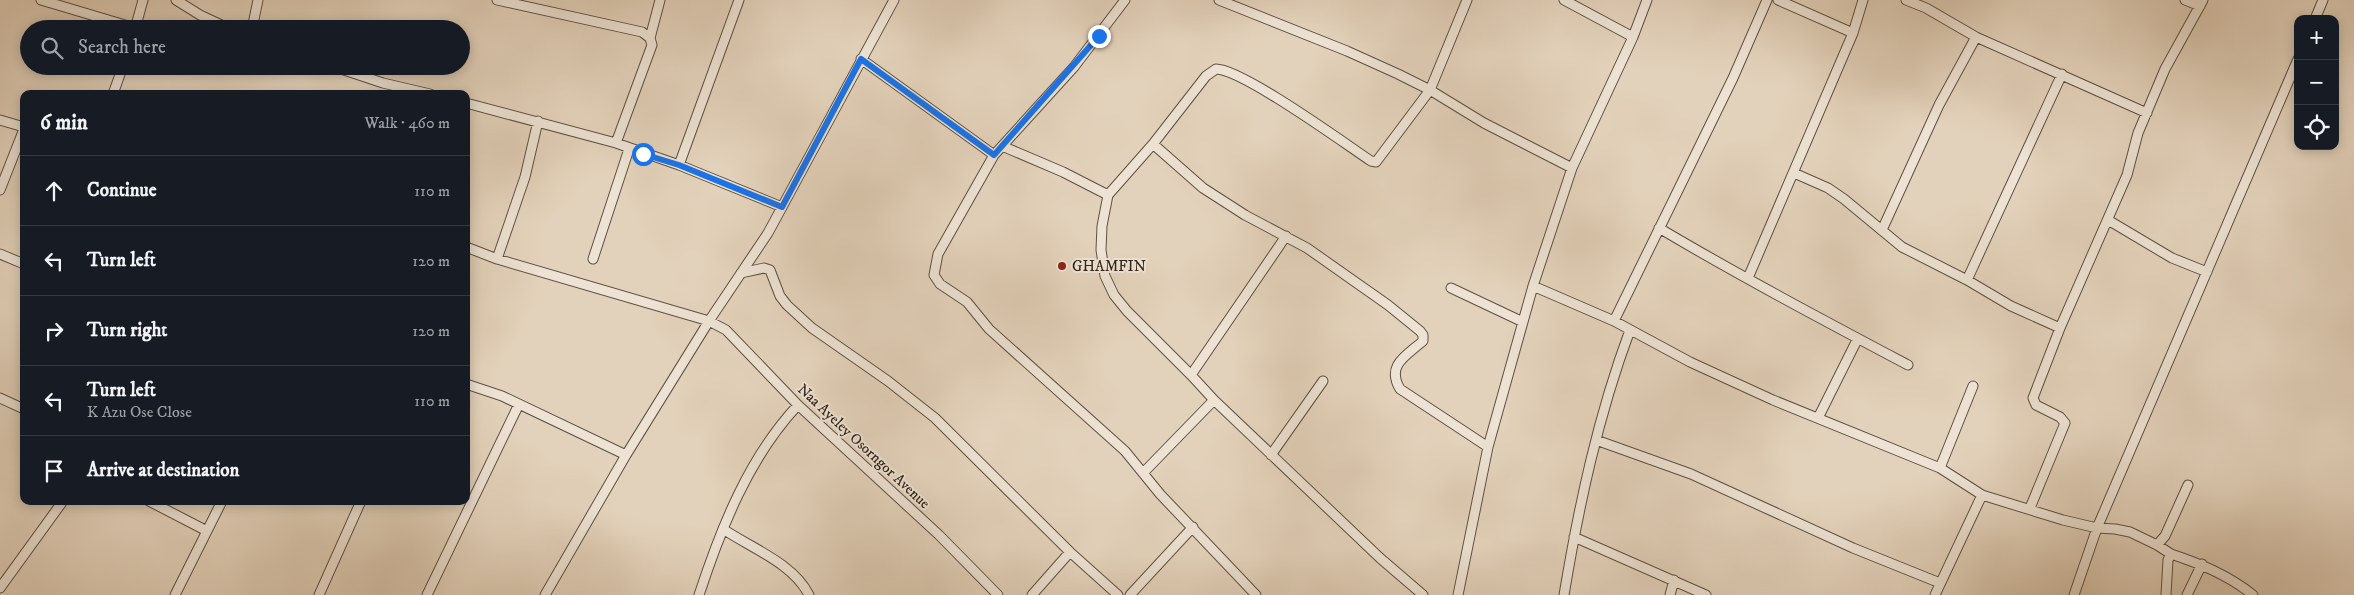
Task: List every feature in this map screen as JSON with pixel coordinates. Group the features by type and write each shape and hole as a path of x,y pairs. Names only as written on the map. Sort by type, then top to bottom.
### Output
{"street":[{"path":"40,0 108,20"},
{"path":"137,20 142,0"},
{"path":"176,0 209,20"},
{"path":"254,20 258,0"},
{"path":"497,0 642,32 650,38"},
{"path":"616,143 652,45 650,38 660,0"},
{"path":"679,165 739,0"},
{"path":"545,595 626,455 782,207 894,0"},
{"path":"1125,0 1074,67 994,155 938,254 934,271 936,280 967,302 989,329 1125,452 1144,472 1165,499 1256,595"},
{"path":"1219,0 1347,51 1430,90 1484,123 1572,168"},
{"path":"1423,595 1372,552 1270,455 1127,311 1114,295 1108,282 1101,250 1102,226 1108,195 1153,144 1206,76 1216,69 1228,71 1275,98 1373,162 1384,154 1430,90 1467,0"},
{"path":"1564,0 1633,37"},
{"path":"1458,595 1488,447 1533,286 1572,168 1633,37 1647,0"},
{"path":"1614,321 1733,78 1767,0"},
{"path":"1778,0 1854,33"},
{"path":"1748,278 1854,33 1863,0"},
{"path":"1906,0 1926,8 1976,37 2147,113"},
{"path":"2030,508 2064,426 2060,417 2036,405 2033,398 2060,328 2127,174 2138,133 2165,69 2202,3 2185,0"},
{"path":"2317,15 2323,0"},
{"path":"1882,230 1938,105 1976,37"},
{"path":"861,59 994,155"},
{"path":"2074,595 2097,528 2297,60"},
{"path":"1967,280 2062,74"},
{"path":"114,90 120,75"},
{"path":"359,75 413,90"},
{"path":"381,90 383,83"},
{"path":"470,104 616,143 679,165 782,207"},
{"path":"0,120 20,127"},
{"path":"497,259 525,177 538,121"},
{"path":"0,190 20,138"},
{"path":"1153,144 1203,188 1246,215 1286,236 1388,305 1420,331 1423,341 1396,365 1395,376 1397,384 1400,389 1488,447"},
{"path":"1002,146 1063,172 1108,195"},
{"path":"593,258 629,148"},
{"path":"1794,173 1833,191 1902,247 1967,280 2010,306 2060,328"},
{"path":"2108,220 2172,258 2208,272"},
{"path":"1659,228 1833,324 1857,340 1908,366"},
{"path":"1192,375 1286,236"},
{"name":"Naa Ayeley Osorngor Avenue","path":"470,249 497,259 709,321 726,330 798,405 939,536 998,595"},
{"path":"0,254 20,262"},
{"path":"741,273 764,268 770,270 780,296 787,305 812,328 888,381 935,418 1070,552 1118,595"},
{"path":"1533,286 1614,321 1690,362 1773,400 1940,468 1982,495 2030,508 2063,520 2097,528 2115,528 2130,532 2171,554 2202,564 2234,580 2253,595"},
{"path":"1451,288 1523,322"},
{"path":"1564,595 1574,537 1596,440 1630,330"},
{"path":"1818,418 1857,340"},
{"path":"1270,455 1323,381"},
{"path":"470,386 519,404 626,455"},
{"path":"1940,468 1973,386"},
{"path":"0,398 20,407"},
{"path":"1144,472 1214,400"},
{"path":"427,595 519,404"},
{"path":"699,595 723,529 765,445 778,426 798,405"},
{"path":"1596,440 1691,474 1853,548 1940,583"},
{"path":"2157,545 2165,536 2188,485"},
{"path":"1935,595 1982,495"},
{"path":"0,588 60,505"},
{"path":"157,505 207,531"},
{"path":"175,595 220,505"},
{"path":"319,595 359,505"},
{"path":"1130,595 1193,527"},
{"path":"723,529 777,562 795,577 809,595"},
{"path":"1574,537 1706,595"},
{"path":"1032,595 1070,552"},
{"path":"2166,595 2168,560 2171,554"},
{"path":"2187,595 2202,564"},
{"path":"1670,595 1674,580"}],"place":[{"name":"GHAMFIN","path":"1062,266"}],"route":[{"path":"643,154 679,165 782,207 861,59 994,155 1074,67 1099,36"}]}
